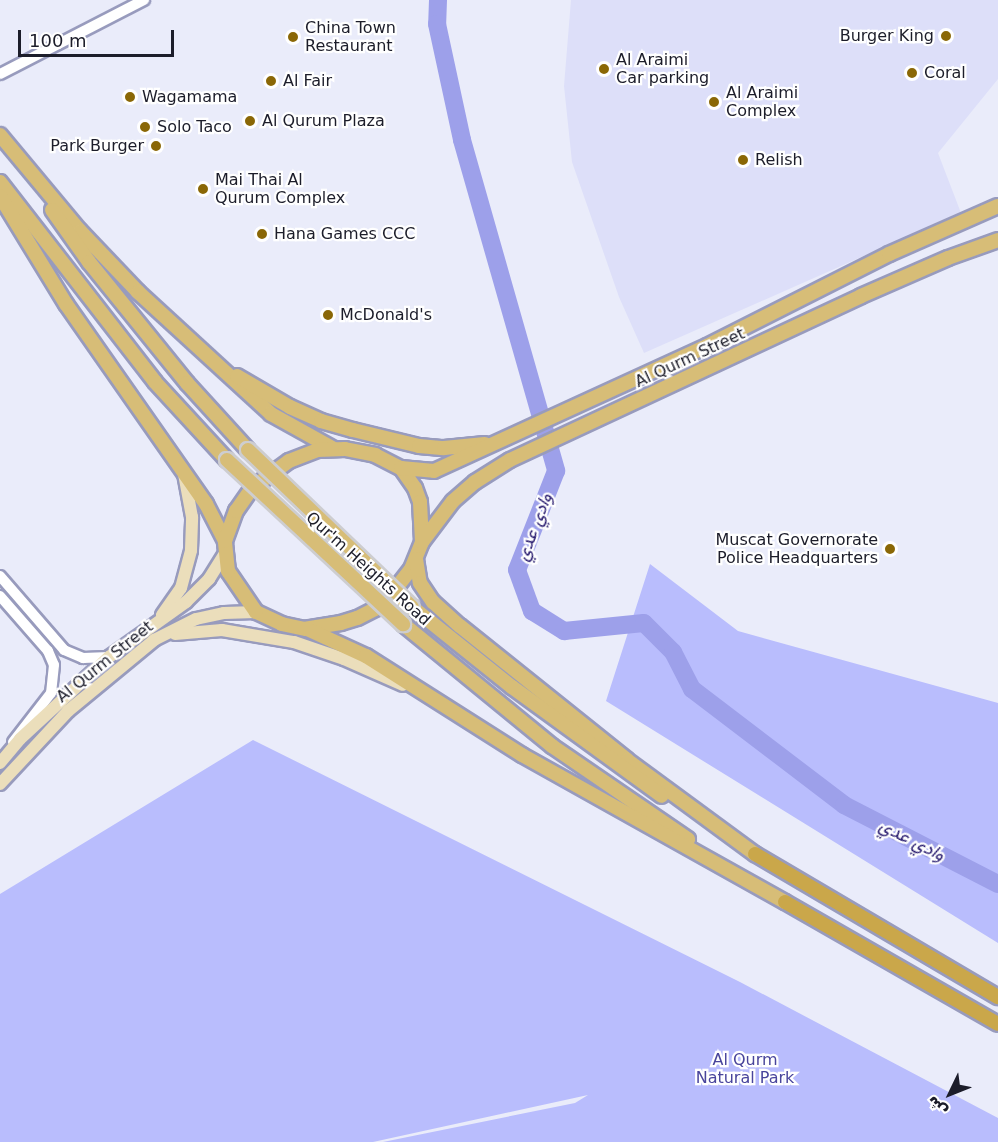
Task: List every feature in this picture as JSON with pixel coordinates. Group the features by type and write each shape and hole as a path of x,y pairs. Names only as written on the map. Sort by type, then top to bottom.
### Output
{"highway":[{"path":"755,854 998,997"},
{"path":"785,902 998,1024"}],"main road":[{"path":"0,135 80,231 138,292 271,414 334,449"},
{"name":"Qur'm Heights Road","path":"0,135 88,262 187,384 248,450 412,607 512,687 647,787 755,854"},
{"name":"Qur'm Heights Road","path":"0,182 155,382 227,460 403,624 552,746 785,902"},
{"path":"0,196 66,304 213,516 232,580 256,612 282,624 305,629 366,656 522,755 785,902"},
{"name":"Al Qurm Street","path":"401,468 434,471 633,381 889,254 998,206"},
{"name":"Al Qurm Street","path":"422,542 453,501 475,482 510,460 861,297 948,258 998,240"},
{"path":"201,350 259,390 321,421 419,446 444,448 502,441"},
{"path":"224,548 236,512 252,488 289,461 317,450 334,449 375,455 401,468 415,488 420,502 422,542 416,559 401,584 377,608 341,623 305,629"},
{"path":"154,625 181,588 191,550 192,517 184,474"},
{"name":"Al Qurm Street","path":"4,758 47,712 109,657 186,602 209,579 224,548"},
{"path":"416,559 420,583 433,602 460,626 627,760 755,854"},
{"name":"Al Qurm Street","path":"0,784 68,711 154,640 196,619 224,613 256,612"},
{"path":"154,640 204,630 247,632 294,642 344,658 428,697"}],"street":[{"path":"0,74 144,0"},
{"path":"0,576 64,650 83,658 109,657"},
{"path":"0,596 48,651 54,665 55,680 45,704 16,735 4,758"}],"shaded area":[{"path":"571,0 998,0 998,79 938,153 961,213 644,353 619,297 572,162 564,86"}],"green space":[{"path":"650,564 738,631 998,703 998,943 606,701"},
{"name":"Al Qurm Natural Park","path":"253,740 740,982 998,1118 998,1142 383,1142 575,1103 588,1095 373,1142 0,1142 0,894"}],"waterway":[{"name":"وادي عدي","path":"438,0 437,24 462,140 556,471 517,570 532,611 564,631 644,623 673,652 692,689 844,805 998,884"}],"place":[{"name":"Burger King","path":"946,36"},
{"name":"China Town Restaurant","path":"293,37"},
{"name":"Al Araimi Car parking","path":"604,69"},
{"name":"Coral","path":"912,73"},
{"name":"Al Fair","path":"271,81"},
{"name":"Wagamama","path":"130,97"},
{"name":"Al Araimi Complex","path":"714,102"},
{"name":"Al Qurum Plaza","path":"250,121"},
{"name":"Solo Taco","path":"145,127"},
{"name":"Park Burger","path":"156,146"},
{"name":"Relish","path":"743,160"},
{"name":"Mai Thai Al Qurum Complex","path":"203,189"},
{"name":"Hana Games CCC","path":"262,234"},
{"name":"McDonald's","path":"328,315"},
{"name":"Muscat Governorate Police Headquarters","path":"890,549"}]}
